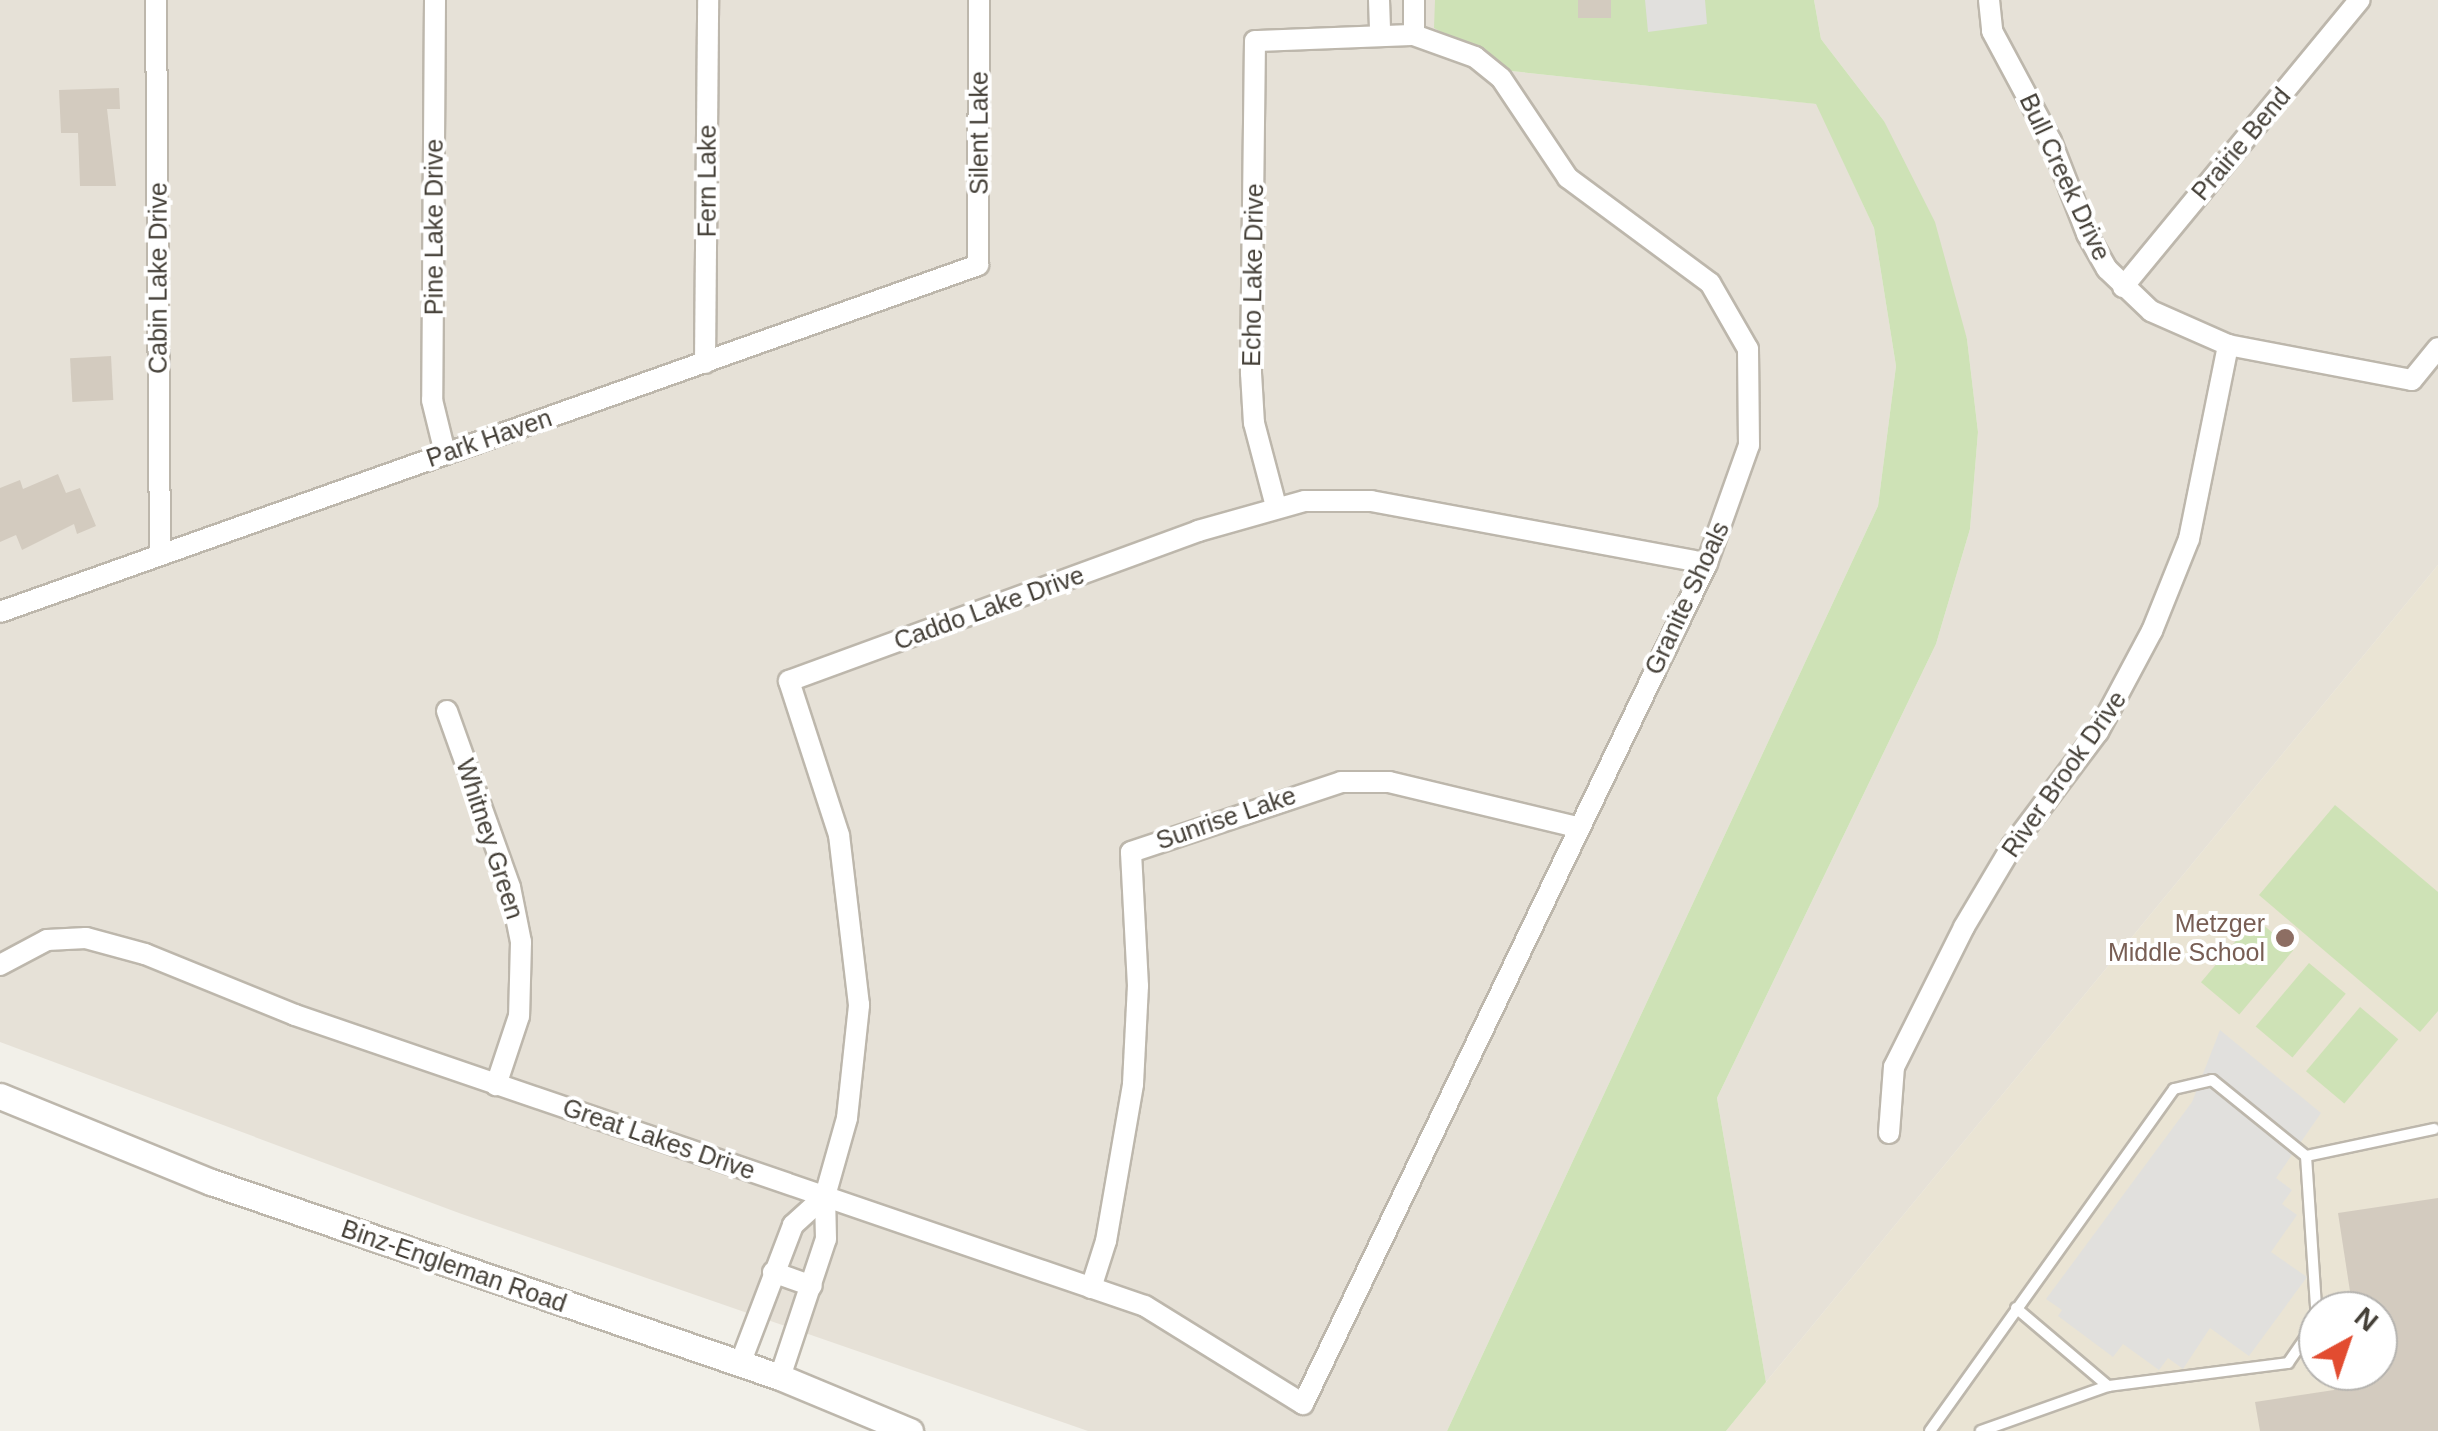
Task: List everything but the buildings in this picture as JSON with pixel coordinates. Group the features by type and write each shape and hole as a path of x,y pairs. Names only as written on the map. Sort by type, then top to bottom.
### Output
{"street":[{"name":"Cabin Lake Drive","path":"156,0 160,556"},
{"name":"Pine Lake Drive","path":"436,0 432,400 445,454"},
{"name":"Fern Lake","path":"705,363 708,0"},
{"name":"Silent Lake","path":"978,265 979,0"},
{"path":"1380,0 1380,34"},
{"path":"1414,0 1414,35"},
{"name":"Bull Creek Drive","path":"1989,0 1992,31 2051,141 2087,234 2123,287 2180,329 2228,346 2412,380 2438,348"},
{"name":"Prairie Bend","path":"2123,287 2360,0"},
{"name":"Granite Shoals","path":"1255,41 1414,35 1455,46 1500,78 1568,178 1698,272 1732,315 1748,349 1753,402 1736,491 1706,563 1303,1404"},
{"name":"Echo Lake Drive","path":"1255,41 1252,390 1262,464 1276,506"},
{"name":"Park Haven","path":"0,612 978,265"},
{"name":"River Brook Drive","path":"1890,1132 1894,1067 1964,927 2012,846 2098,732 2152,632 2189,540 2228,346"},
{"name":"Caddo Lake Drive","path":"780,1377 826,1238 825,1196 847,1118 859,1005 857,948 832,806 788,681 1276,506 1372,501 1706,563"},
{"name":"Whitney Green","path":"447,711 510,888 521,942 519,1016 496,1085"},
{"name":"Sunrise Lake","path":"1091,1288 1106,1241 1133,1084 1138,986 1131,852 1341,782 1389,782 1577,826"},
{"name":"Great Lakes Drive","path":"0,966 47,940 117,945 496,1085 1091,1288 1176,1321 1303,1404"},
{"name":"Binz-Engleman Road","path":"0,1096 211,1182 780,1377 910,1431"},
{"name":"Caddo Lake Drive","path":"740,1364 793,1224 825,1196"},
{"path":"773,1272 812,1286"}],"lane":[{"path":"1930,1431 2174,1089 2212,1080 2306,1156 2317,1320 2288,1363 2108,1386 1981,1431"},
{"path":"2306,1156 2434,1129"},
{"path":"2016,1308 2108,1386"}],"shaded area":[{"path":"0,0 1435,0 1435,28 1511,71 1817,104 1874,228 1896,366 1878,506 1447,1431 1088,1431 459,1213 0,1042"},
{"path":"1645,0 1705,0 1707,24 1648,32"},
{"path":"1814,0 2438,0 2438,565 1766,1382 1717,1098 1936,644 1970,529 1978,432 1967,339 1884,121 1821,39"},
{"name":"Metzger Middle School","path":"2438,565 2438,1431 1726,1431"},
{"path":"2220,1030 2321,1113 2276,1178 2292,1190 2282,1204 2297,1215 2271,1252 2307,1277 2249,1356 2210,1328 2183,1369 2168,1358 2159,1370 2123,1344 2113,1357 2058,1316 2062,1310 2046,1299 2192,1102"}],"green space":[{"path":"1435,0 1814,0 1821,39 1884,121 1935,222 1967,339 1978,432 1970,529 1936,644 1717,1098 1766,1382 1726,1431 1447,1431 1878,506 1896,366 1874,228 1816,104 1511,71 1434,28"},
{"path":"2335,805 2438,892 2438,1011 2420,1032 2259,895"},
{"path":"2255,918 2293,950 2239,1014 2201,982"},
{"path":"2309,963 2346,994 2292,1057 2256,1027"},
{"path":"2360,1007 2398,1039 2344,1103 2306,1071"}],"place":[{"name":"Metzger Middle School","path":"2285,938"}]}
